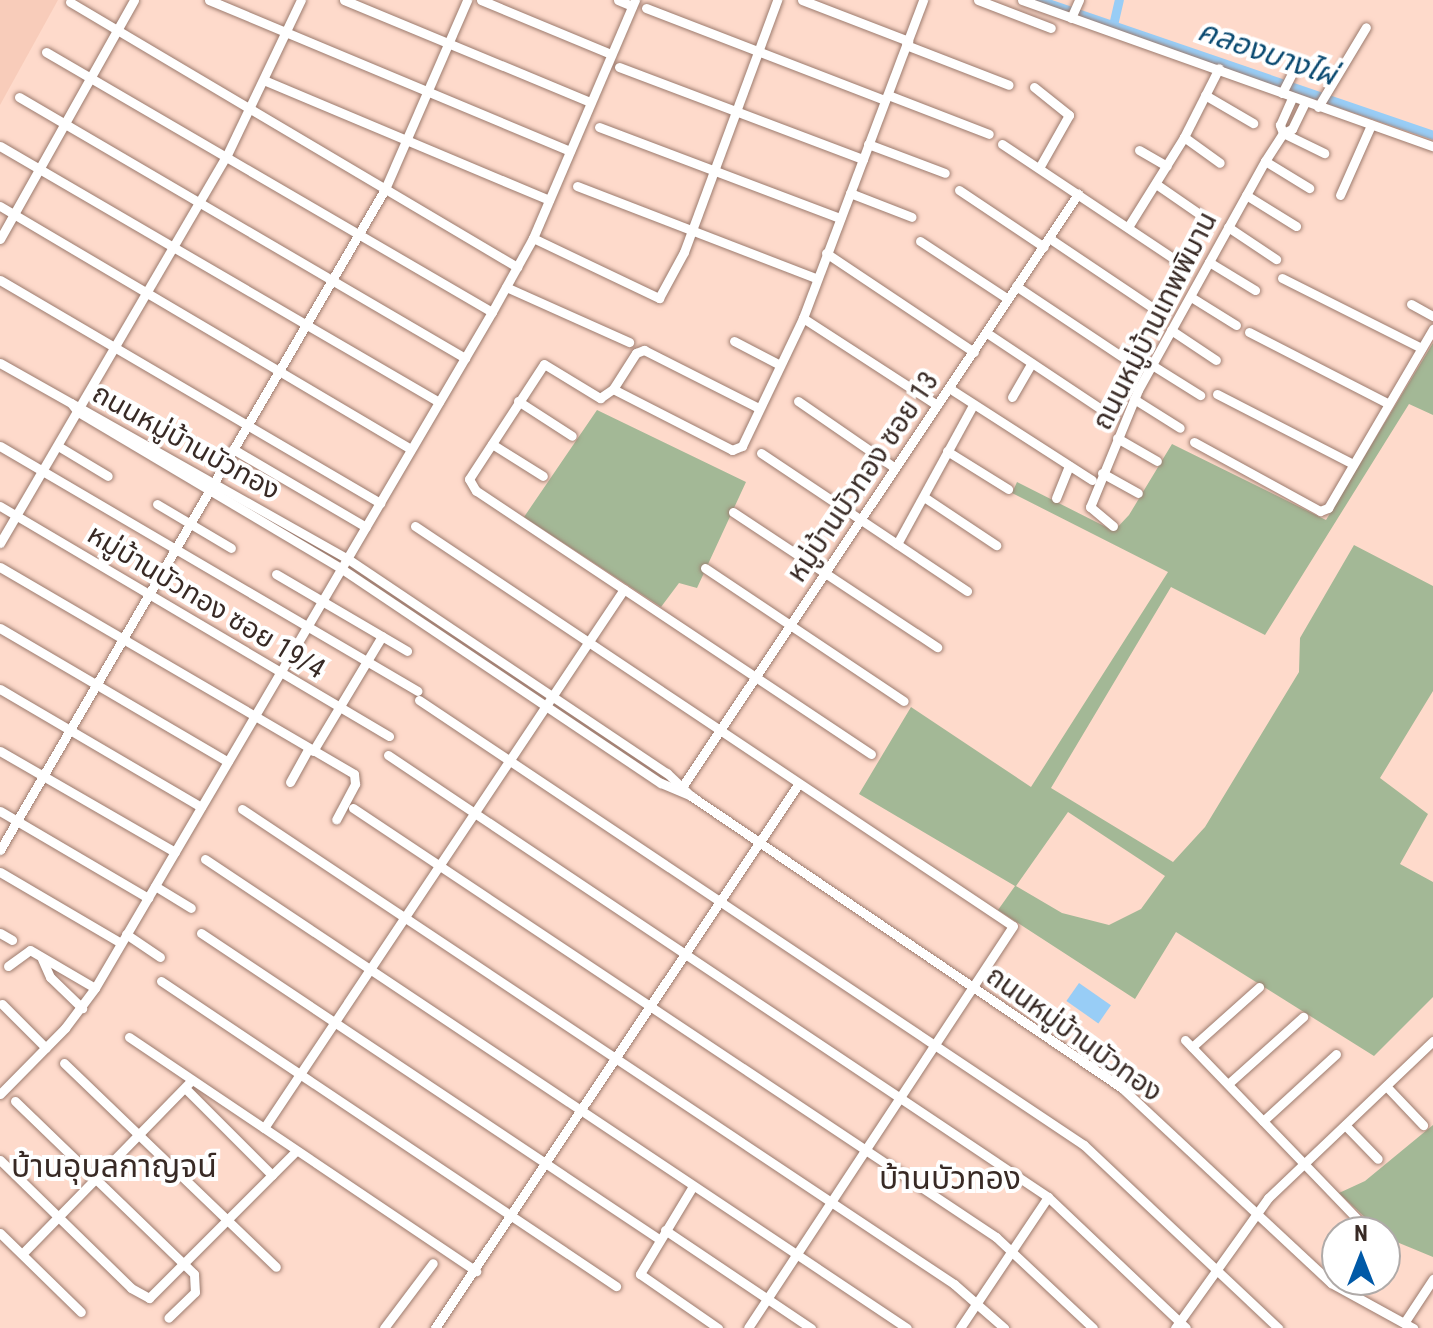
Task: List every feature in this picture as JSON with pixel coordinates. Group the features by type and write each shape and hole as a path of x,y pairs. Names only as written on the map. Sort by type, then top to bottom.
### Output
{"street":[{"path":"0,239 94,79 134,0"},
{"path":"209,0 570,151"},
{"path":"0,543 226,157 266,81 301,0"},
{"path":"344,0 590,102"},
{"path":"0,850 385,189 467,0"},
{"path":"481,0 611,54"},
{"path":"0,1078 4,1090 82,1008 95,988 492,312 533,238 633,3 618,0"},
{"path":"802,0 1009,85"},
{"path":"613,389 732,450 742,446 803,318 923,0"},
{"path":"978,0 1051,28"},
{"path":"1022,0 1219,68 1305,102 1432,143"},
{"path":"1073,16 1079,0"},
{"path":"533,238 659,298 692,230 759,52 774,1"},
{"path":"70,2 517,267"},
{"path":"646,8 989,134"},
{"path":"1319,105 1366,27"},
{"path":"46,52 492,312"},
{"name":"ถนนหมู่บ้านเทพพิมาน","path":"1283,133 1280,125 1286,93 1297,63"},
{"path":"619,67 863,159"},
{"path":"1128,227 1184,137 1219,68"},
{"path":"266,81 549,200"},
{"path":"1034,87 1069,115 1039,168"},
{"path":"1205,95 1253,123"},
{"path":"19,97 465,358"},
{"name":"ถนนหมู่บ้านเทพพิมาน","path":"1113,526 1090,510 1102,473 1134,399 1265,161 1283,133 1292,129 1305,102"},
{"path":"1340,195 1371,125"},
{"path":"599,127 840,218"},
{"path":"1283,133 1324,153"},
{"path":"1184,137 1220,163"},
{"path":"868,144 945,173"},
{"path":"1002,144 1179,262"},
{"path":"0,146 439,402"},
{"path":"1139,150 1167,166"},
{"path":"1265,161 1309,188"},
{"path":"1156,184 1198,213"},
{"path":"577,186 816,278"},
{"path":"959,190 1153,308"},
{"path":"850,193 912,217"},
{"name":"หมู่บ้านบัวทอง ซอย 13","path":"681,789 1078,194"},
{"path":"1246,195 1296,226"},
{"path":"0,206 411,449"},
{"path":"1228,227 1276,259"},
{"path":"920,241 1008,299"},
{"path":"826,253 974,352"},
{"path":"1209,262 1255,290"},
{"path":"1282,278 1421,348"},
{"path":"0,280 380,503"},
{"path":"1016,286 1133,364"},
{"path":"506,287 629,342"},
{"path":"1191,297 1236,325"},
{"path":"1411,304 1433,316"},
{"path":"803,318 937,405"},
{"path":"1194,442 1320,511 1328,508 1433,329"},
{"path":"1171,330 1216,360"},
{"path":"1249,332 1389,404"},
{"path":"987,333 1113,417"},
{"path":"734,341 780,365"},
{"path":"759,408 644,350 636,353 613,389 600,398 544,364 469,479 471,486 871,754"},
{"name":"ถนนหมู่บ้านบัวทอง","path":"0,363 211,486 342,569 546,706 681,789"},
{"path":"1012,397 1032,363"},
{"path":"1152,365 1200,395"},
{"path":"949,388 1092,480"},
{"path":"1217,394 1353,464"},
{"path":"1134,399 1180,428"},
{"path":"518,401 572,436"},
{"path":"798,401 895,468"},
{"path":"897,544 973,405"},
{"path":"1117,438 1157,461"},
{"path":"492,444 543,476"},
{"path":"0,446 367,662 1084,1145 1278,1328"},
{"path":"58,446 108,476"},
{"path":"233,449 366,527"},
{"path":"947,451 1008,489"},
{"path":"761,453 967,591"},
{"path":"1056,498 1069,466"},
{"path":"1102,473 1138,493"},
{"name":"ถนนหมู่บ้านบัวทอง","path":"211,486 348,559 552,697 760,845 1122,1088 1338,1289 1409,1326"},
{"path":"924,497 996,545"},
{"path":"157,504 231,548"},
{"name":"หมู่บ้านบัวทอง ซอย 19/4","path":"0,506 389,736"},
{"path":"733,512 937,647"},
{"path":"415,526 1013,926 975,989 748,1328"},
{"path":"0,567 356,777 336,819"},
{"path":"705,568 904,701"},
{"path":"276,574 407,651"},
{"path":"264,1128 624,589"},
{"path":"0,628 228,762"},
{"path":"290,782 382,636"},
{"path":"0,689 201,807"},
{"path":"0,751 175,852"},
{"path":"388,755 1048,1197 1180,1326 1216,1269 1257,1214 1304,1164 1430,1049"},
{"path":"435,1328 476,1271 650,1006 723,903 799,783"},
{"path":"353,808 1011,1249 1093,1328"},
{"path":"242,809 832,1203 977,1302 1004,1328"},
{"path":"0,811 148,898"},
{"path":"205,859 907,1328"},
{"path":"0,872 160,957"},
{"path":"155,886 191,908"},
{"path":"0,933 12,940"},
{"path":"201,933 546,1163 811,1328"},
{"path":"8,966 27,950 95,988"},
{"path":"42,959 50,977 82,1008"},
{"path":"161,981 616,1286"},
{"path":"1259,987 1189,1044 1354,1216"},
{"path":"2,1004 46,1048"},
{"path":"1228,1084 1303,1017"},
{"path":"129,1037 188,1084 264,1128 476,1271"},
{"path":"1263,1121 1336,1054"},
{"path":"64,1063 276,1267"},
{"path":"22,1254 188,1084"},
{"path":"188,1084 272,1175"},
{"path":"1386,1086 1423,1125"},
{"path":"15,1101 184,1264 198,1285 168,1318"},
{"path":"1345,1125 1378,1159"},
{"path":"0,1160 144,1297 156,1295 296,1151"},
{"path":"693,1186 640,1267 642,1277 718,1328"},
{"path":"960,1328 1048,1197"},
{"path":"0,1233 81,1312"},
{"path":"384,1328 433,1263"},
{"path":"1409,1326 1433,1279"}],"shaded area":[{"path":"0,0 58,0 0,105"}],"green space":[{"path":"1433,343 1433,415 1409,404 1265,635 1171,587 1051,788 1173,862 1205,827 1299,672 1300,638 1354,545 1433,586 1433,691 1380,778 1428,814 1400,864 1433,882 1433,997 1374,1056 1176,932 1135,999 998,910 1015,886 859,794 911,707 1031,787 1168,572 1012,493 1017,482 1114,531 1129,515 1172,444 1326,520","holes":["1068,812 1165,876 1141,909 1109,925 1062,913 1016,886"]},
{"path":"597,410 746,482 697,588 679,583 661,607 524,517"},
{"path":"1433,1125 1433,1257 1401,1244 1401,1216 1364,1216 1339,1193 1365,1181"}],"water":[{"path":"1079,983 1111,1005 1098,1023 1066,1001"}],"waterway":[{"name":"คลองบางไผ่","path":"1039,0 1433,135"},
{"path":"1113,25 1119,0"}],"district":[{"name":"บ้านอุบลกาญจน์","path":"114,1166"},
{"name":"บ้านบัวทอง","path":"950,1178"}]}
